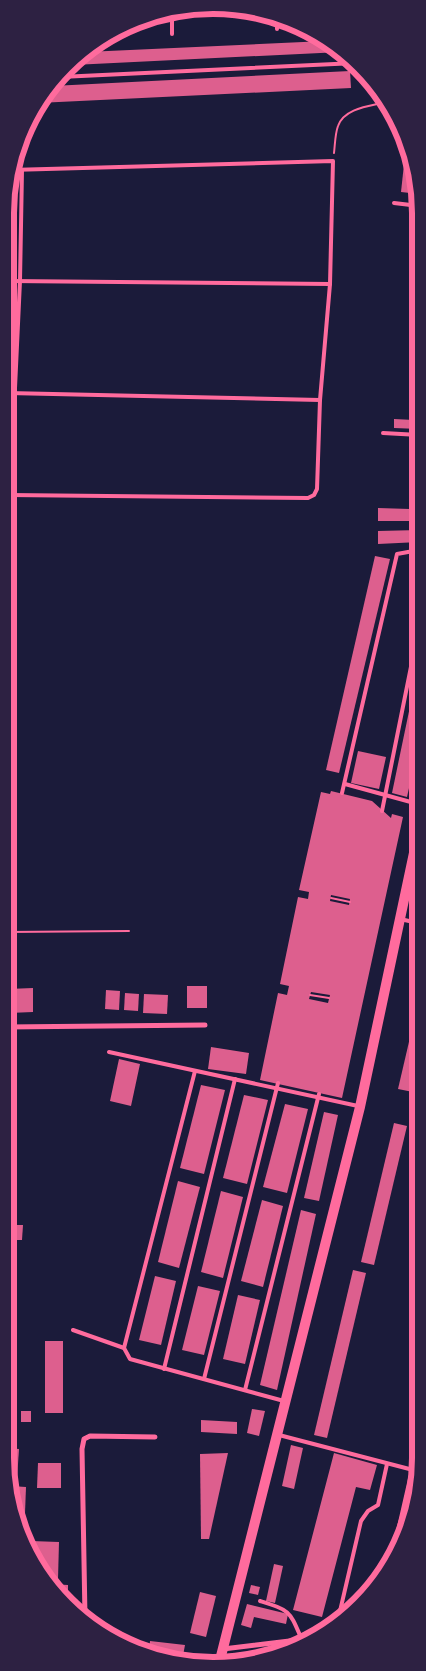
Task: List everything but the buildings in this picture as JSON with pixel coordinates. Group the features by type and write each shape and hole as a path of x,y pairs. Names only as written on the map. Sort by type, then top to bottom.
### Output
{"main road":[{"path":"221,1657 360,1107 412,862"}],"street":[{"path":"14,1027 205,1025"},
{"path":"85,1610 82,1449 84,1440 90,1436 155,1437"},
{"path":"223,1649 290,1642"}],"lane":[{"path":"172,18 172,34"},
{"path":"277,24 277,29"},
{"path":"68,77 345,64"},
{"path":"14,495 308,498 314,495 317,489 320,400 330,284 333,161 19,170"},
{"path":"14,410 20,281 22,170"},
{"path":"394,203 412,205"},
{"path":"14,281 330,284"},
{"path":"15,393 320,400"},
{"path":"383,433 412,435"},
{"path":"342,793 397,554 412,551"},
{"path":"382,811 412,658"},
{"path":"345,784 412,802"},
{"path":"400,919 412,922"},
{"path":"110,1052 319,1096 360,1107"},
{"path":"124,1348 195,1070"},
{"path":"164,1369 235,1079"},
{"path":"204,1379 278,1083"},
{"path":"245,1390 319,1096"},
{"path":"72,1330 124,1348 130,1359 286,1402"},
{"path":"278,1435 412,1470 398,1532"},
{"path":"340,1611 361,1521 368,1511 378,1505 387,1464"},
{"path":"260,1601 285,1609 292,1617 302,1636"}],"path":[{"path":"333,161 338,126 343,117 353,110 380,103"},
{"path":"331,898 350,902"},
{"path":"14,932 130,931"},
{"path":"310,995 329,998"}]}
